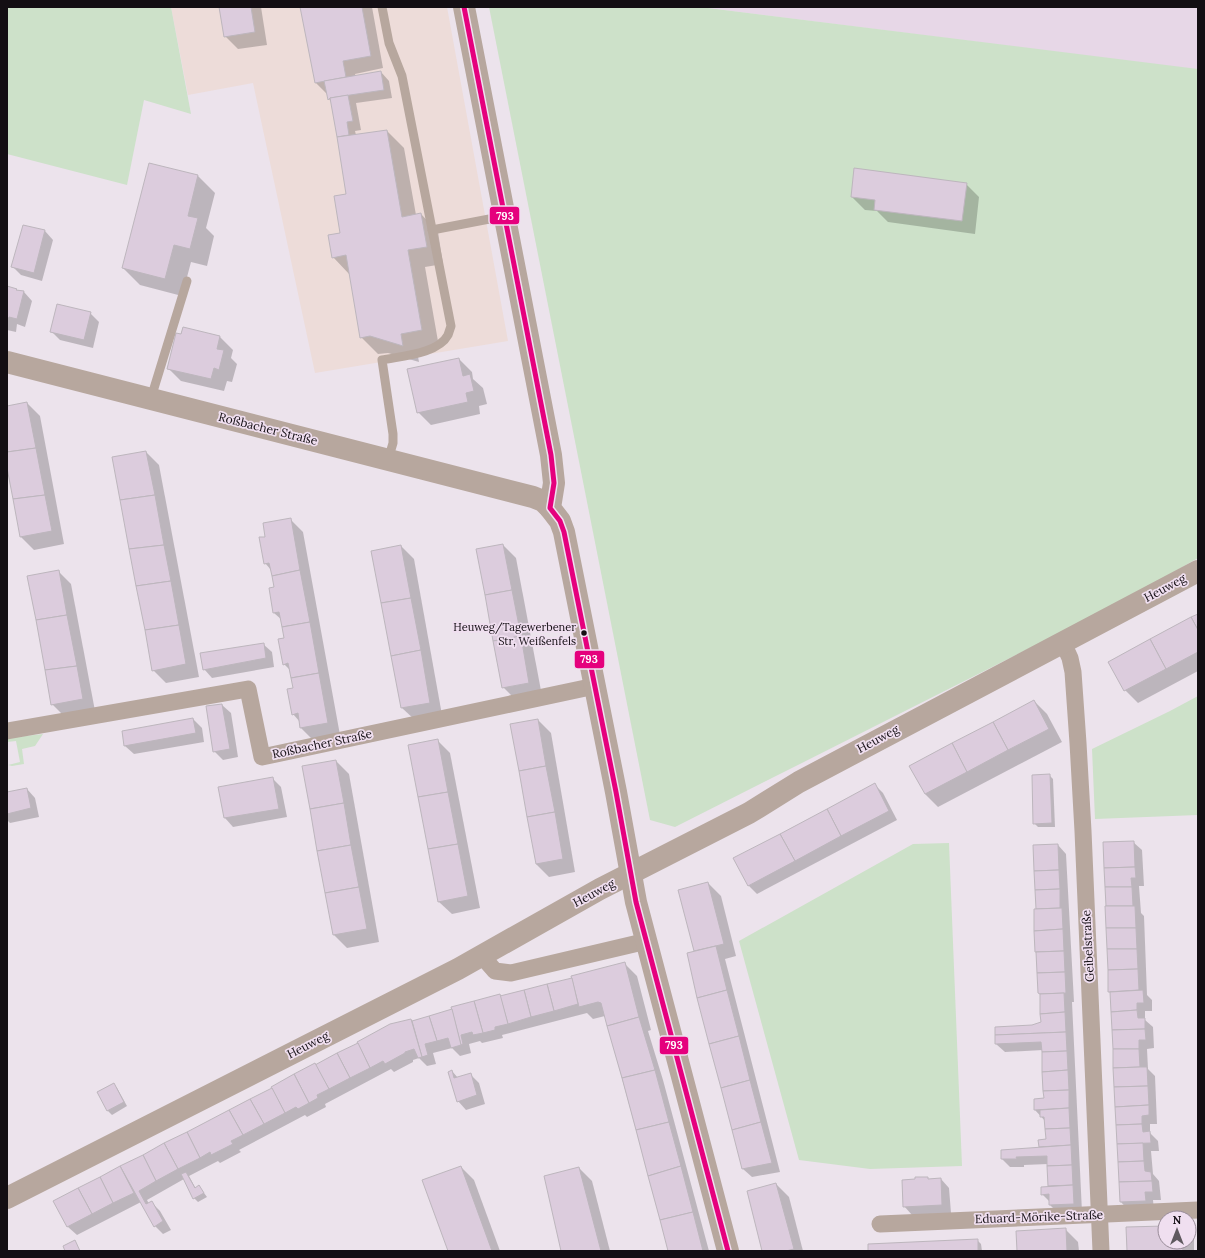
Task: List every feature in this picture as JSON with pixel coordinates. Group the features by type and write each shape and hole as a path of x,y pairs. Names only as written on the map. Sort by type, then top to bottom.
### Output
{"street":[{"path":"464,7 551,455 554,483 550,508 560,521 564,532 636,902 728,1251"},
{"name":"Roßbacher Straße","path":"7,362 533,497 543,502 550,508"},
{"name":"Heuweg","path":"7,1198 482,956 578,901 749,813 799,782 1198,571"},
{"name":"Geibelstraße","path":"1063,643 1070,658 1073,672 1078,743 1101,1251"},
{"name":"Roßbacher Straße","path":"7,731 248,689 262,757 595,686"},
{"path":"482,956 495,971 511,973 647,942"},
{"name":"Eduard-Mörike-Straße","path":"880,1224 1198,1210"}],"lane":[{"path":"382,7 389,43 402,76 451,326 447,336 438,346 430,350 382,360 393,434 393,443 388,460"},
{"path":"432,230 505,216"},
{"path":"151,398 187,281"}],"shaded area":[{"path":"171,7 447,7 508,341 315,373 253,83 188,95"},
{"path":"700,7 1198,7 1198,69 1194,69"}],"green space":[{"path":"7,7 171,7 191,114 144,100 127,185 7,154"},
{"path":"489,7 700,7 1198,69 1198,558 1127,599 675,827 650,820"},
{"path":"1198,696 1198,815 1095,819 1092,749"},
{"path":"43,734 35,746 22,749 24,764 12,766 8,765 20,762 16,741 7,742 7,738"},
{"path":"949,843 962,1166 870,1169 799,1160 739,941 913,844"}],"building":[{"path":"219,7 251,7 255,32 224,37"},
{"path":"300,7 362,7 371,56 343,61 346,77 315,83"},
{"path":"381,71 384,90 330,98 328,100 324,81"},
{"path":"348,95 353,121 347,122 349,135 337,137 330,98"},
{"path":"387,130 402,217 421,213 427,247 408,250 422,330 401,334 403,346 370,336 360,338 346,255 332,258 328,235 340,233 334,196 346,194 337,137"},
{"path":"149,163 198,175 188,216 198,218 190,249 174,245 165,279 122,268"},
{"path":"854,168 967,183 962,221 874,210 875,200 851,197"},
{"path":"23,225 45,230 34,273 11,267"},
{"path":"7,286 17,289 16,290 24,291 17,319 9,317 7,324"},
{"path":"57,304 91,312 84,340 50,332"},
{"path":"183,327 220,336 217,349 224,350 219,370 214,368 211,379 167,369 176,333 181,334"},
{"path":"459,358 463,376 470,374 474,391 466,393 468,402 417,413 407,369"},
{"path":"27,402 36,448 7,452 7,406"},
{"path":"36,448 45,495 13,499 7,468 7,452"},
{"path":"146,451 155,495 120,500 112,457"},
{"path":"45,495 52,531 20,537 13,499"},
{"path":"155,495 164,545 129,549 120,500"},
{"path":"291,518 300,570 272,576 269,563 264,564 259,537 265,537 263,523"},
{"path":"503,544 512,590 485,595 476,549"},
{"path":"164,545 171,581 136,586 129,549"},
{"path":"401,545 411,598 381,603 371,551"},
{"path":"59,570 67,615 36,620 27,576"},
{"path":"300,570 310,622 282,627 279,612 273,613 269,588 274,587 272,576"},
{"path":"171,581 179,625 145,630 136,586"},
{"path":"512,590 521,636 493,641 485,595"},
{"path":"411,598 421,650 391,656 381,603"},
{"path":"1198,614 1198,630 1191,617"},
{"path":"67,615 77,666 45,670 36,620"},
{"path":"1191,617 1198,630 1198,652 1166,669 1150,639"},
{"path":"310,622 319,673 291,678 288,663 283,665 278,639 284,638 282,627"},
{"path":"179,625 186,664 152,671 145,630"},
{"path":"521,636 529,683 502,688 493,641"},
{"path":"1150,639 1166,669 1124,691 1108,662"},
{"path":"264,643 266,658 203,670 200,653"},
{"path":"421,650 430,703 401,708 391,656"},
{"path":"77,666 83,699 51,705 45,670"},
{"path":"319,673 328,723 300,728 298,713 292,715 287,689 293,688 291,678"},
{"path":"1034,700 1049,729 1008,750 993,722"},
{"path":"222,704 230,749 213,752 206,706"},
{"path":"193,718 196,733 124,746 122,731"},
{"path":"538,719 546,766 519,771 510,724"},
{"path":"993,722 1008,750 967,772 952,743"},
{"path":"438,739 448,792 418,797 408,745"},
{"path":"952,743 967,772 925,794 909,766"},
{"path":"336,760 344,803 310,809 302,766"},
{"path":"546,766 555,812 527,817 519,771"},
{"path":"1050,774 1052,823 1033,824 1032,775"},
{"path":"273,777 279,809 224,818 218,787"},
{"path":"875,783 889,811 841,836 827,809"},
{"path":"27,788 31,808 7,814 7,792"},
{"path":"448,792 458,844 428,849 418,797"},
{"path":"344,803 351,845 317,851 310,809"},
{"path":"827,809 841,836 795,861 780,834"},
{"path":"555,812 563,859 536,864 527,817"},
{"path":"780,834 795,861 748,886 733,858"},
{"path":"1134,841 1135,867 1104,868 1103,842"},
{"path":"458,844 468,896 438,902 428,849"},
{"path":"1058,844 1059,870 1034,871 1033,845"},
{"path":"351,845 359,887 325,893 317,851"},
{"path":"1135,867 1136,878 1131,878 1132,887 1105,887 1104,868"},
{"path":"1059,870 1060,889 1035,890 1034,871"},
{"path":"708,882 724,944 694,951 678,890"},
{"path":"359,887 367,929 333,935 325,893"},
{"path":"1105,887 1132,887 1133,906 1106,906"},
{"path":"1060,889 1060,908 1036,909 1035,890"},
{"path":"1105,906 1135,906 1136,928 1106,928"},
{"path":"1062,908 1063,929 1034,931 1034,909"},
{"path":"1106,928 1136,928 1137,949 1107,949"},
{"path":"1063,929 1064,951 1035,952 1034,931"},
{"path":"716,946 727,990 697,998 687,953"},
{"path":"1107,949 1137,949 1138,969 1108,970"},
{"path":"1064,951 1065,972 1037,973 1036,952"},
{"path":"625,962 639,1017 607,1026 601,1003 598,1002 579,1007 571,976"},
{"path":"1138,969 1139,990 1108,992 1108,970"},
{"path":"1065,972 1066,993 1038,993 1037,973"},
{"path":"572,978 578,1004 554,1011 547,984"},
{"path":"547,984 554,1011 531,1017 524,990"},
{"path":"524,990 531,1017 508,1024 500,996"},
{"path":"727,990 739,1036 709,1044 697,998"},
{"path":"1143,990 1144,1003 1137,1003 1137,1010 1111,1012 1110,992"},
{"path":"1064,993 1065,1012 1040,1014 1040,994"},
{"path":"500,994 508,1024 495,1027 495,1030 483,1033 474,1001"},
{"path":"474,1001 483,1033 473,1035 472,1032 461,1035 463,1044 461,1045 451,1007"},
{"path":"452,1009 461,1045 451,1048 448,1038 437,1041 429,1016"},
{"path":"1137,1010 1138,1018 1145,1018 1145,1029 1112,1030 1111,1012"},
{"path":"1065,1012 1066,1032 995,1035 995,1027 1032,1025 1041,1022 1040,1014"},
{"path":"429,1016 437,1041 425,1044 428,1055 422,1057 412,1021"},
{"path":"639,1017 655,1070 622,1078 607,1026"},
{"path":"411,1019 422,1057 418,1058 414,1049 405,1052 385,1064 383,1061 370,1068 357,1042 390,1024"},
{"path":"1145,1029 1146,1040 1139,1040 1139,1049 1113,1049 1112,1030"},
{"path":"1066,1032 1067,1051 1042,1052 1041,1042 995,1044 995,1035"},
{"path":"739,1036 750,1080 721,1088 709,1044"},
{"path":"358,1043 370,1068 350,1078 337,1053"},
{"path":"1113,1049 1139,1049 1140,1067 1113,1068"},
{"path":"1067,1051 1068,1070 1042,1072 1042,1052"},
{"path":"337,1053 350,1078 329,1089 315,1065"},
{"path":"315,1063 329,1089 317,1095 318,1098 309,1103 294,1074"},
{"path":"1147,1067 1148,1086 1114,1087 1113,1068"},
{"path":"452,1070 454,1078 471,1073 477,1095 457,1102 448,1072"},
{"path":"655,1070 669,1122 636,1130 622,1078"},
{"path":"1068,1070 1069,1090 1043,1091 1042,1072"},
{"path":"294,1074 309,1103 298,1109 296,1107 285,1113 271,1087"},
{"path":"750,1080 761,1122 732,1130 721,1088"},
{"path":"114,1083 124,1102 107,1111 97,1092"},
{"path":"1148,1086 1149,1105 1115,1107 1114,1087"},
{"path":"272,1088 285,1113 264,1124 250,1099"},
{"path":"1069,1090 1069,1108 1034,1110 1034,1099 1044,1098 1043,1091"},
{"path":"250,1099 264,1124 243,1135 229,1110"},
{"path":"1149,1105 1149,1115 1142,1116 1142,1124 1116,1125 1115,1107"},
{"path":"1069,1108 1070,1128 1045,1129 1044,1117 1040,1117 1040,1110"},
{"path":"229,1110 243,1135 231,1141 233,1144 211,1155 210,1152 200,1158 187,1132"},
{"path":"669,1122 681,1166 648,1176 636,1130"},
{"path":"761,1122 772,1163 742,1169 732,1130"},
{"path":"1142,1124 1143,1132 1150,1131 1151,1143 1117,1144 1116,1125"},
{"path":"1070,1128 1071,1145 1039,1147 1038,1140 1046,1139 1045,1129"},
{"path":"187,1132 200,1158 178,1169 164,1143"},
{"path":"164,1143 178,1169 156,1181 143,1155"},
{"path":"1143,1143 1144,1161 1118,1162 1117,1144"},
{"path":"1071,1145 1072,1165 1047,1166 1047,1156 1001,1159 1001,1150"},
{"path":"143,1155 156,1181 139,1191 146,1204 152,1201 163,1221 154,1227 120,1166"},
{"path":"1144,1161 1145,1171 1151,1172 1152,1181 1119,1182 1118,1162"},
{"path":"1072,1165 1073,1185 1048,1186 1047,1166"},
{"path":"120,1166 134,1193 113,1203 100,1177"},
{"path":"461,1166 492,1251 448,1251 422,1180"},
{"path":"681,1166 693,1212 660,1220 648,1176"},
{"path":"579,1167 601,1251 561,1251 544,1176"},
{"path":"186,1172 195,1188 199,1185 204,1193 193,1199 181,1174"},
{"path":"100,1177 113,1203 92,1214 78,1188"},
{"path":"915,1177 928,1177 928,1179 941,1178 942,1205 903,1207 902,1180 915,1179"},
{"path":"1152,1181 1153,1192 1145,1192 1146,1201 1120,1202 1119,1182"},
{"path":"776,1183 794,1249 786,1251 762,1251 747,1191"},
{"path":"1073,1185 1074,1204 1049,1205 1049,1194 1041,1195 1041,1187"},
{"path":"78,1188 92,1214 67,1227 53,1201"},
{"path":"693,1212 703,1251 668,1251 660,1220"},
{"path":"1157,1226 1157,1250 1183,1251 1127,1251 1126,1227"},
{"path":"1066,1228 1067,1251 1017,1251 1016,1231"},
{"path":"978,1239 978,1251 868,1251 868,1244"},
{"path":"75,1240 80,1251 65,1251 63,1246"}],"transit line":[{"name":"793","path":"464,7 551,455 554,483 550,508 560,521 564,532 616,792 636,902 728,1251"}],"place":[{"name":"Heuweg/Tagewerbener Str, Weißenfels","path":"584,633"}]}
